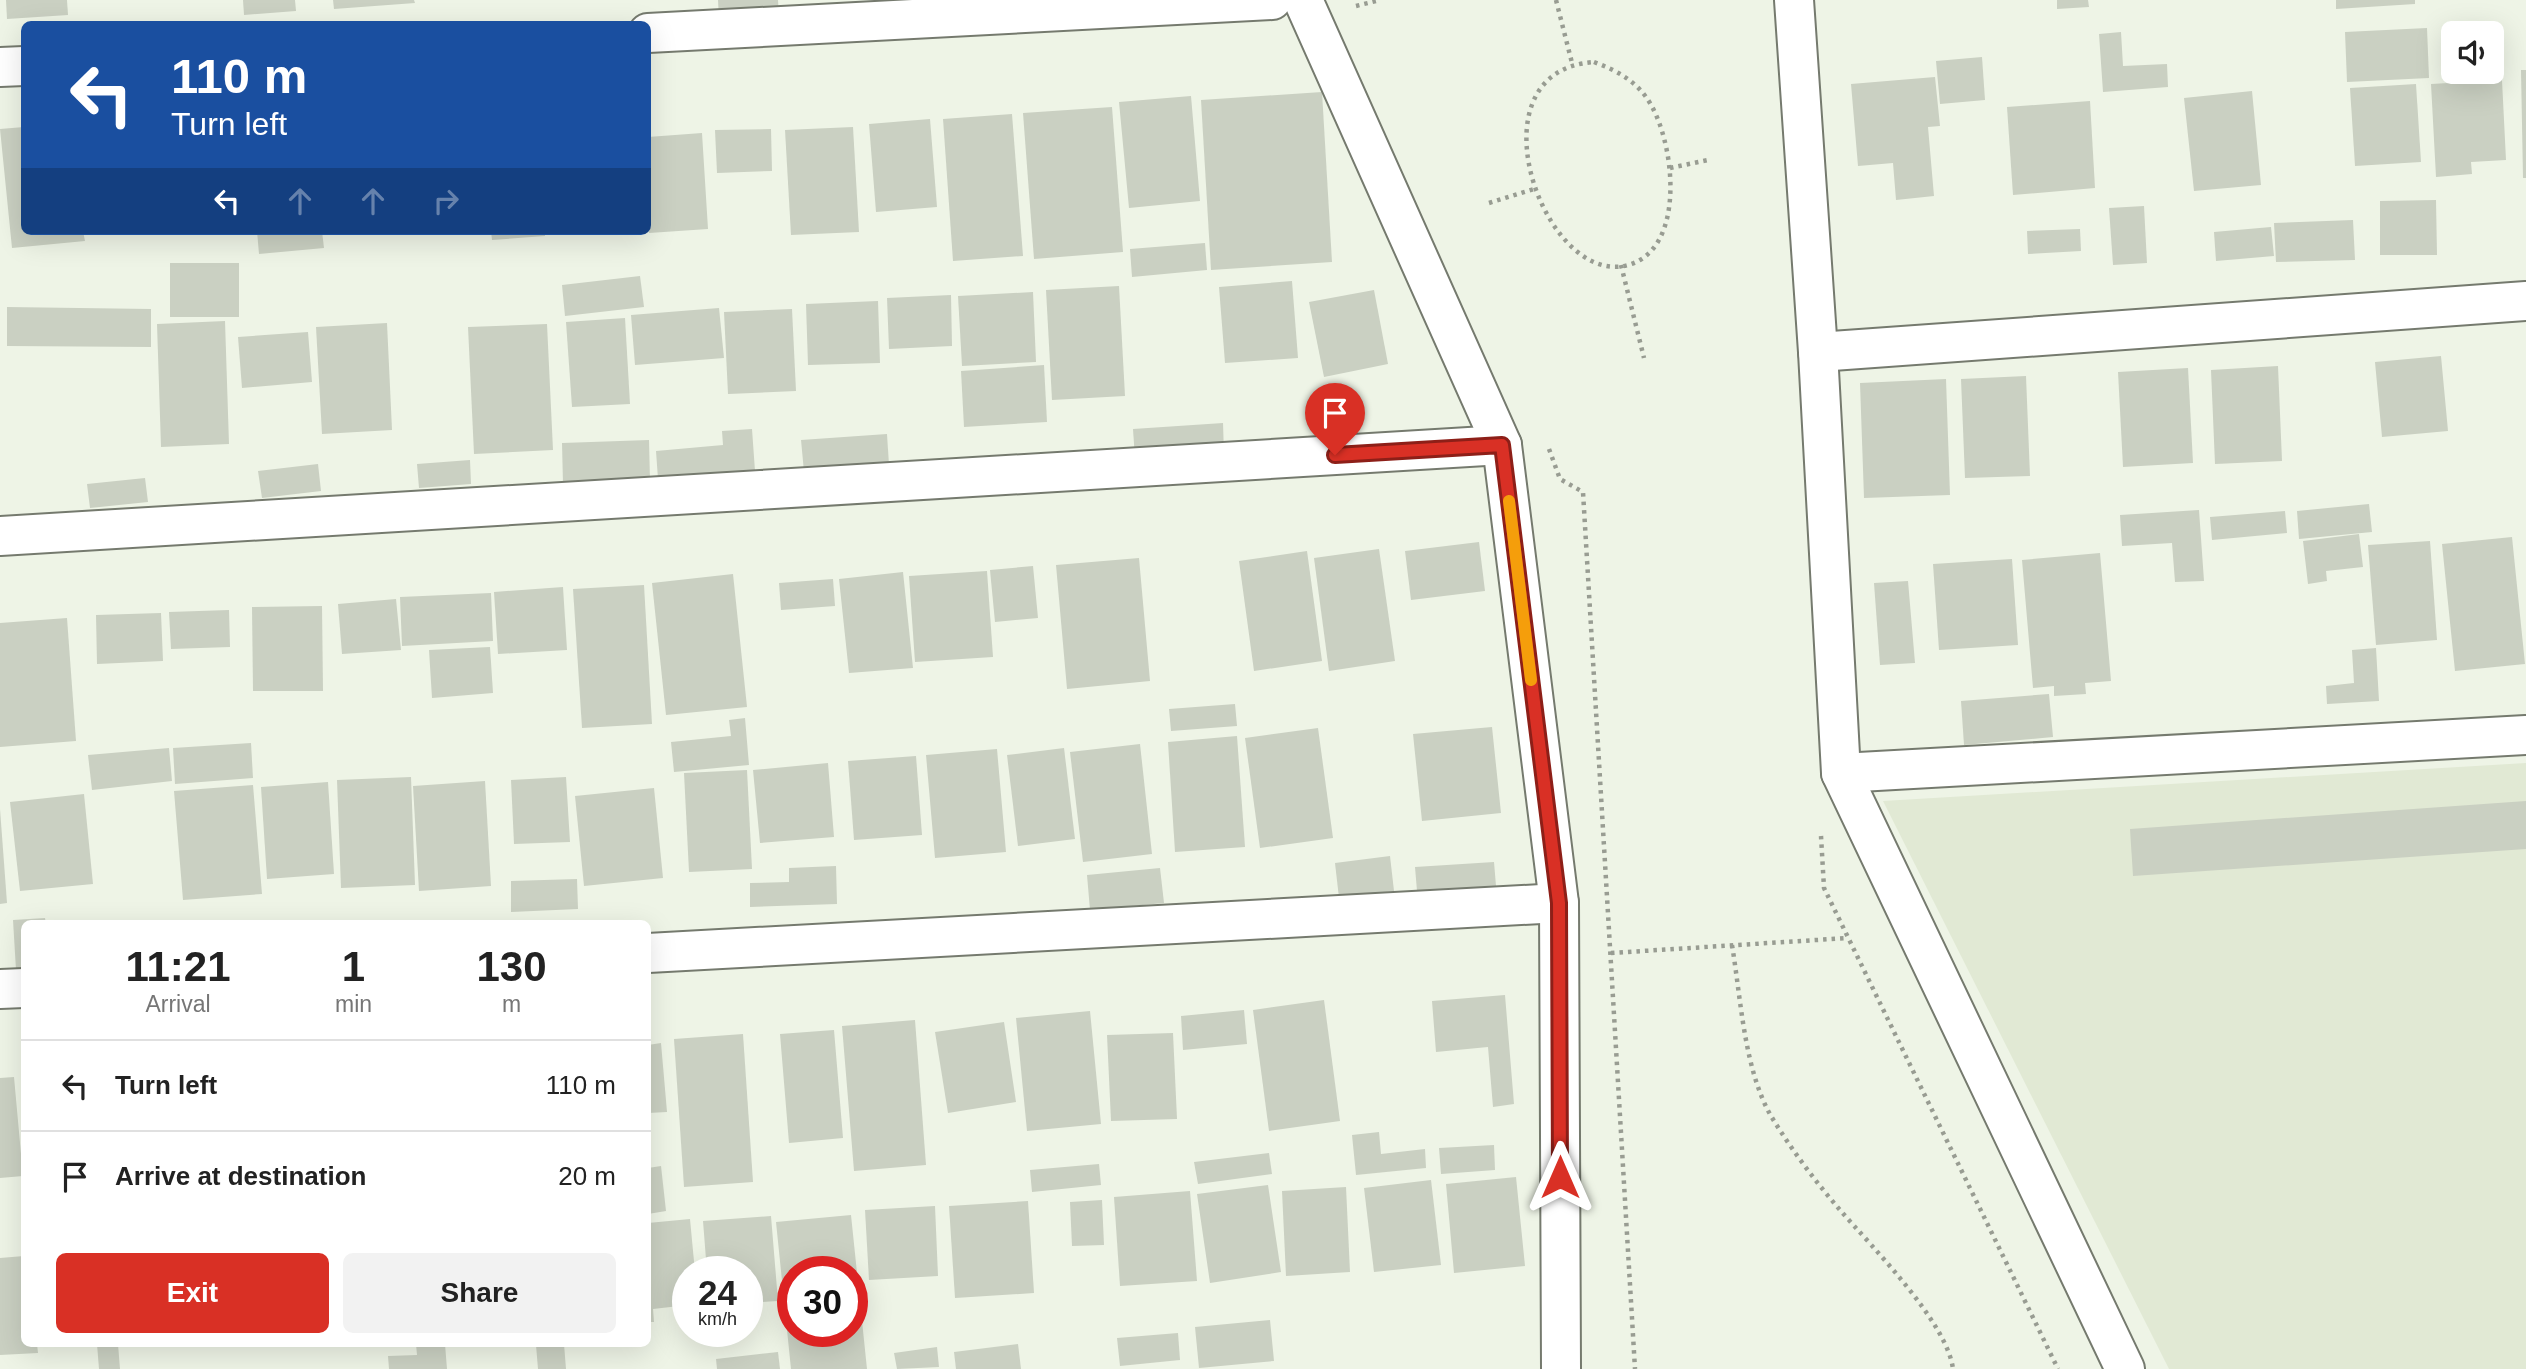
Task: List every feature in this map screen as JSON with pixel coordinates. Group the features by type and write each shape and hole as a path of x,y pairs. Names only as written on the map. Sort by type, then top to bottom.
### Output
{"street":[{"path":"651,33 1272,0"},
{"path":"1303,0 1502,445 1559,903 1561,1369"},
{"path":"1794,0 1818,352 1841,773 2125,1369"},
{"path":"0,67 21,66"},
{"path":"1818,352 2526,301"},
{"path":"0,536 1502,445"},
{"path":"1841,773 2526,735"},
{"path":"651,954 1559,903"},
{"path":"0,989 21,988"}],"path":[{"path":"1356,6 1380,0"},
{"path":"1556,0 1573,64"},
{"path":"1594,62 1634,83 1656,116 1670,168 1668,211 1653,247 1640,260 1620,265 1604,264 1583,255 1565,240 1541,208 1534,188 1528,166 1532,108 1552,76 1573,64 1594,62"},
{"path":"1670,168 1708,160"},
{"path":"1489,203 1534,188"},
{"path":"1620,265 1644,358"},
{"path":"1546,444 1560,479 1583,492 1635,1369"},
{"path":"1611,953 1848,938"},
{"path":"1732,946 1755,1078 1770,1113 1795,1153 1928,1315 1952,1360 1954,1369"}],"shaded area":[{"path":"2526,763 2526,1369 2169,1369 1883,801"}],"building":[{"path":"6,0 67,0 68,15 7,19"},
{"path":"243,0 295,0 296,11 244,15"},
{"path":"333,0 414,0 415,3 334,9"},
{"path":"718,0 778,0 779,16 719,19"},
{"path":"2057,0 2088,0 2089,7 2057,9"},
{"path":"2336,0 2415,0 2415,4 2336,9"},
{"path":"2427,28 2429,78 2347,82 2345,32"},
{"path":"2121,32 2123,66 2167,64 2168,87 2103,92 2099,34"},
{"path":"1982,57 1985,100 1940,104 1936,61"},
{"path":"2521,70 2526,70 2526,178 2523,178"},
{"path":"1935,77 1940,126 1928,127 1934,196 1896,200 1893,163 1858,166 1851,84"},
{"path":"2416,84 2421,162 2355,166 2350,88"},
{"path":"2431,84 2502,84 2506,160 2471,162 2472,174 2436,177"},
{"path":"2252,91 2261,185 2194,191 2184,98"},
{"path":"1322,92 1332,262 1211,270 1201,100"},
{"path":"1191,96 1200,201 1129,208 1119,102"},
{"path":"2090,101 2095,188 2013,195 2007,107"},
{"path":"1112,107 1123,252 1034,259 1023,113"},
{"path":"1012,114 1023,256 953,261 943,119"},
{"path":"930,119 937,207 876,212 869,124"},
{"path":"21,127 21,235 84,235 85,241 12,248 0,129"},
{"path":"853,127 859,232 791,235 785,130"},
{"path":"771,129 772,171 717,173 715,130"},
{"path":"702,133 708,229 651,233 651,137"},
{"path":"2436,200 2437,255 2380,255 2380,201"},
{"path":"2144,206 2147,263 2113,265 2109,208"},
{"path":"2353,220 2355,260 2276,262 2274,223"},
{"path":"2271,227 2274,256 2216,261 2214,232"},
{"path":"2080,229 2081,251 2028,254 2027,231"},
{"path":"257,235 322,235 324,248 259,254"},
{"path":"491,235 545,235 545,236 492,240"},
{"path":"1205,243 1207,270 1132,277 1130,249"},
{"path":"170,263 239,263 239,317 170,317"},
{"path":"640,276 644,307 565,316 562,285"},
{"path":"1292,281 1298,358 1225,363 1219,287"},
{"path":"1119,286 1125,396 1052,400 1046,290"},
{"path":"1374,290 1388,364 1324,377 1309,302"},
{"path":"1033,292 1036,362 962,366 958,296"},
{"path":"951,295 952,346 889,349 887,298"},
{"path":"878,301 880,363 808,365 806,304"},
{"path":"7,307 151,309 151,347 7,346"},
{"path":"719,308 724,358 635,365 631,315"},
{"path":"792,309 796,391 728,394 724,312"},
{"path":"625,318 630,404 572,407 566,322"},
{"path":"225,321 229,444 161,447 157,324"},
{"path":"387,323 392,430 322,434 316,327"},
{"path":"547,324 553,450 474,454 468,327"},
{"path":"308,332 312,382 242,388 238,337"},
{"path":"2441,356 2448,431 2382,437 2375,362"},
{"path":"1044,365 1047,422 964,427 961,371"},
{"path":"2278,366 2282,461 2215,464 2211,370"},
{"path":"2188,368 2193,463 2123,467 2118,372"},
{"path":"2026,376 2030,476 1965,478 1961,379"},
{"path":"1946,379 1950,495 1864,498 1860,383"},
{"path":"1223,423 1224,454 1135,459 1133,429"},
{"path":"752,429 755,471 658,479 656,451 723,445 722,431"},
{"path":"887,434 889,465 804,472 801,440"},
{"path":"649,440 650,481 563,484 562,443"},
{"path":"470,460 471,484 419,488 417,464"},
{"path":"318,464 321,491 262,498 258,471"},
{"path":"145,478 148,502 90,508 87,484"},
{"path":"2369,504 2372,532 2299,539 2297,511"},
{"path":"2199,510 2204,581 2175,582 2172,543 2122,546 2120,515"},
{"path":"2285,511 2287,533 2212,540 2210,517"},
{"path":"2359,534 2363,567 2326,571 2327,581 2308,584 2303,541"},
{"path":"2512,537 2525,664 2455,671 2442,544"},
{"path":"2430,541 2437,640 2376,645 2368,545"},
{"path":"1479,542 1485,591 1411,600 1405,551"},
{"path":"1379,549 1395,661 1329,671 1314,558"},
{"path":"1307,551 1322,661 1254,671 1239,561"},
{"path":"2100,553 2111,681 2085,683 2086,694 2054,696 2054,686 2033,688 2022,560"},
{"path":"1139,558 1150,681 1067,689 1056,565"},
{"path":"2012,559 2018,645 1939,650 1933,564"},
{"path":"1033,566 1038,618 995,622 990,570"},
{"path":"987,571 993,657 915,662 909,576"},
{"path":"903,572 913,668 849,673 839,579"},
{"path":"733,574 747,707 666,715 652,583"},
{"path":"833,579 835,606 781,610 779,583"},
{"path":"1908,581 1915,663 1880,665 1874,583"},
{"path":"644,585 652,724 582,728 573,589"},
{"path":"563,587 567,650 498,654 494,592"},
{"path":"491,593 493,641 402,646 400,597"},
{"path":"396,599 401,650 342,654 338,604"},
{"path":"322,606 323,691 253,691 252,607"},
{"path":"229,610 230,647 171,649 169,612"},
{"path":"161,613 163,661 97,664 96,615"},
{"path":"67,618 76,741 0,747 0,623"},
{"path":"490,647 493,693 432,698 429,650"},
{"path":"2376,648 2379,701 2327,704 2326,686 2354,683 2352,650"},
{"path":"2049,694 2053,737 1964,745 1961,701"},
{"path":"1235,704 1237,726 1171,731 1169,709"},
{"path":"745,718 749,765 674,772 671,742 731,736 729,720"},
{"path":"1492,727 1501,813 1422,821 1413,734"},
{"path":"1318,728 1333,838 1260,848 1245,738"},
{"path":"1237,736 1245,847 1175,852 1168,742"},
{"path":"251,743 253,778 175,784 173,748"},
{"path":"1140,744 1152,854 1083,862 1070,752"},
{"path":"169,748 172,781 92,790 88,755"},
{"path":"1064,748 1075,839 1018,846 1007,755"},
{"path":"997,749 1006,852 935,858 926,755"},
{"path":"916,756 922,835 854,840 848,761"},
{"path":"828,763 834,837 760,843 753,770"},
{"path":"747,770 752,869 689,872 684,773"},
{"path":"411,777 415,885 341,888 337,780"},
{"path":"566,777 570,842 514,844 511,780"},
{"path":"485,781 491,886 419,891 413,786"},
{"path":"328,782 334,874 267,879 261,787"},
{"path":"253,785 262,894 183,900 174,791"},
{"path":"654,788 663,878 584,886 575,796"},
{"path":"84,794 93,884 20,891 10,802"},
{"path":"2526,801 2526,849 2133,876 2130,829"},
{"path":"0,809 7,903 0,904"},
{"path":"1390,856 1394,891 1339,898 1335,863"},
{"path":"1494,862 1497,898 1418,903 1415,867"},
{"path":"836,866 837,904 750,907 750,883 789,882 789,868"},
{"path":"1160,868 1164,903 1090,910 1087,875"},
{"path":"577,879 578,909 511,912 511,881"},
{"path":"45,918 45,920 21,920 21,969 16,970 13,920"},
{"path":"1505,995 1514,1104 1493,1107 1488,1047 1436,1052 1432,1001"},
{"path":"1324,1000 1340,1121 1269,1131 1253,1010"},
{"path":"1244,1010 1247,1044 1183,1050 1181,1016"},
{"path":"1090,1011 1101,1124 1027,1131 1016,1018"},
{"path":"915,1020 926,1165 854,1171 842,1026"},
{"path":"1004,1022 1016,1102 948,1113 935,1032"},
{"path":"834,1030 843,1138 789,1143 780,1034"},
{"path":"1173,1033 1177,1119 1111,1121 1107,1035"},
{"path":"743,1034 753,1182 684,1187 674,1039"},
{"path":"661,1043 667,1112 651,1113 651,1045"},
{"path":"14,1077 21,1176 0,1178 0,1078"},
{"path":"1379,1132 1381,1154 1425,1149 1426,1168 1356,1175 1352,1135"},
{"path":"1494,1145 1495,1170 1441,1174 1439,1148"},
{"path":"1269,1153 1272,1174 1198,1184 1194,1162"},
{"path":"1099,1164 1101,1185 1032,1192 1030,1170"},
{"path":"661,1166 666,1211 651,1214 651,1168"},
{"path":"1516,1177 1525,1266 1454,1273 1446,1184"},
{"path":"1431,1180 1441,1265 1374,1272 1364,1188"},
{"path":"1268,1185 1281,1272 1210,1283 1197,1194"},
{"path":"1346,1187 1350,1272 1286,1276 1282,1191"},
{"path":"1190,1191 1197,1281 1120,1286 1114,1197"},
{"path":"1102,1200 1104,1245 1072,1246 1070,1202"},
{"path":"1028,1201 1034,1293 955,1298 949,1206"},
{"path":"935,1206 938,1276 869,1280 865,1210"},
{"path":"851,1215 855,1256 779,1256 776,1222"},
{"path":"771,1216 777,1301 763,1302 763,1256 706,1256 703,1221"},
{"path":"690,1219 693,1256 672,1256 672,1307 653,1309 654,1322 651,1322 651,1223"},
{"path":"21,1256 21,1347 37,1347 38,1353 0,1355 0,1258"},
{"path":"1270,1320 1274,1361 1199,1368 1195,1327"},
{"path":"1178,1333 1180,1360 1120,1366 1117,1338"},
{"path":"1018,1344 1021,1369 956,1369 954,1352"},
{"path":"97,1347 118,1347 120,1369 99,1369"},
{"path":"416,1347 445,1347 447,1369 389,1369 388,1356 417,1355"},
{"path":"536,1347 564,1347 566,1369 538,1369"},
{"path":"789,1347 865,1347 867,1369 791,1369"},
{"path":"937,1347 939,1367 897,1369 894,1353"},
{"path":"778,1352 780,1369 717,1369 716,1359"}],"slow traffic":[{"path":"1509,501 1531,680"}],"route":[{"path":"1335,455 1502,445 1559,903 1560,1177"}]}
